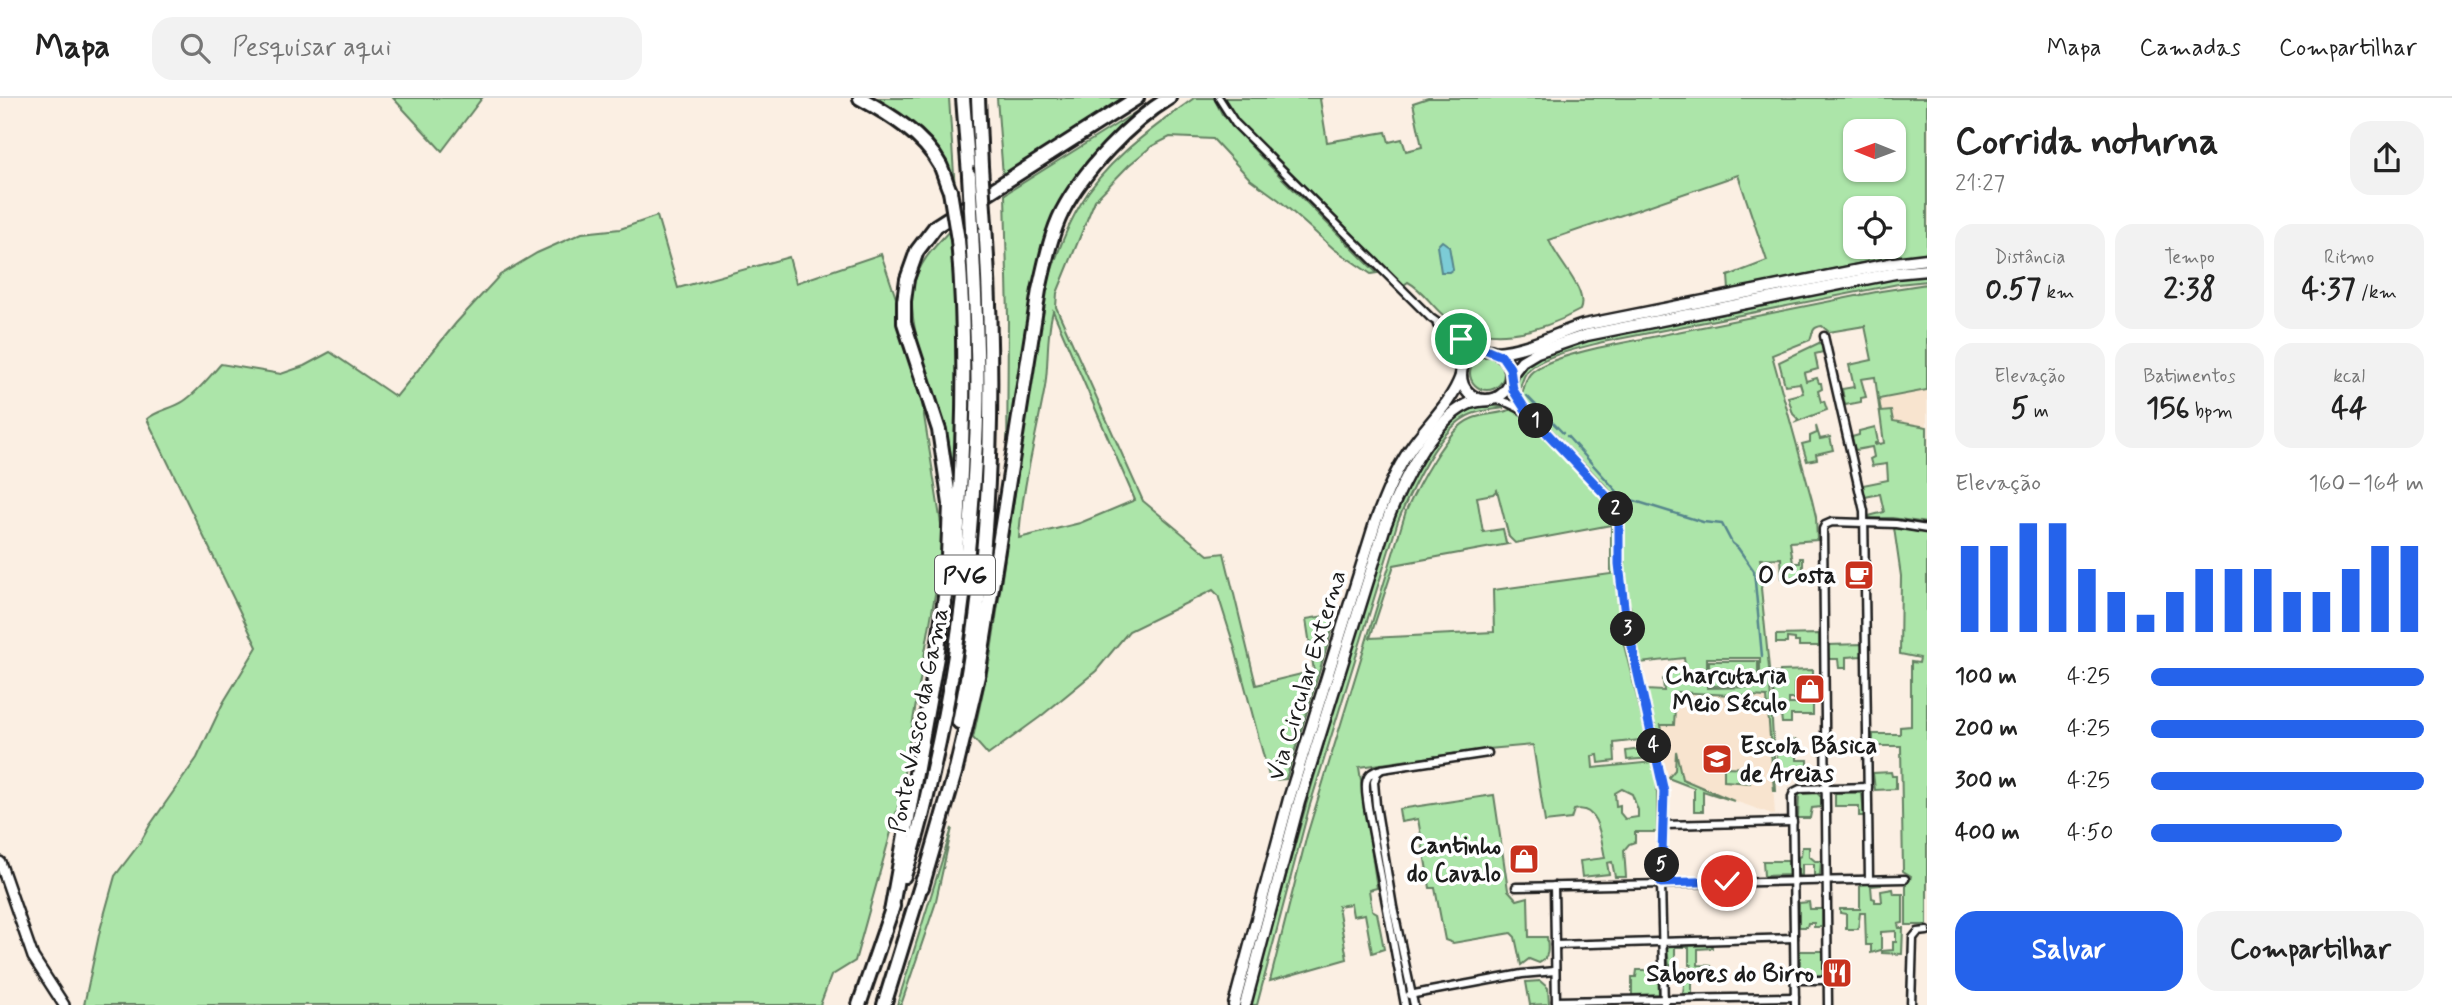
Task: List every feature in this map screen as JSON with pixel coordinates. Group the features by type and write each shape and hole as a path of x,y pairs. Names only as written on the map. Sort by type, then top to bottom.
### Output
{"highway":[{"path":"860,98 892,116 921,142 939,164 950,191 958,240 964,416 954,582 944,661 920,790 904,843"},
{"name":"Ponte Vasco da Gama","path":"859,1005 919,834 949,699 957,647 976,441 977,341 963,98"},
{"name":"Ponte Vasco da Gama","path":"884,1005 922,887 964,701 981,584 990,387 978,98"},
{"path":"891,912 937,657 947,580 950,503 939,430 904,323 907,279 917,251 936,226 1137,98"},
{"path":"922,887 955,773 978,676 1038,290 1049,250 1062,212 1102,153 1169,98"}],"main road":[{"path":"1927,259 1894,263 1584,325 1521,348 1482,350 1468,358 1462,374 1463,384 1474,397 1492,399 1506,391 1511,376 1522,361 1537,352 1587,335 1895,273 1927,270"},
{"path":"1493,351 1507,361 1511,376"},
{"name":"Via Circular Externa","path":"1234,1005 1289,799 1375,523 1390,484 1410,449 1456,390 1462,374"},
{"name":"Via Circular Externa","path":"1245,1005 1299,802 1399,489 1419,455 1443,424 1471,402 1492,399"}],"street":[{"path":"1219,99 1235,123 1431,318 1456,352 1462,374"},
{"path":"1431,318 1461,339 1493,351"},
{"path":"1824,336 1865,522 1869,879"},
{"path":"1511,376 1513,390 1527,412 1615,505 1619,520 1619,564 1625,615 1661,775 1664,825 1661,883 1664,1002"},
{"path":"1492,399 1527,412"},
{"path":"1828,1005 1823,529 1832,522 1865,522 1927,529"},
{"path":"1405,1005 1374,788 1377,773 1382,769 1488,753"},
{"path":"1795,1005 1794,792 1800,789 1868,787"},
{"path":"1664,825 1793,822"},
{"path":"0,862 33,957 64,1005"},
{"path":"1517,887 1905,879"},
{"path":"1554,886 1556,1003 1795,997"},
{"path":"1389,907 1414,1005"},
{"path":"1911,1005 1913,944 1915,935 1927,930"},
{"path":"1555,945 1794,938"},
{"path":"1403,996 1522,974 1555,971"},
{"path":"1794,981 1827,980"}],"shaded area":[{"path":"1927,390 1927,427 1892,421 1881,412 1879,398"},
{"name":"Escola Básica de Areias","path":"1646,690 1768,697 1775,815 1668,778"}],"green space":[{"path":"393,98 482,98 442,151"},
{"path":"870,98 949,98 955,190 936,154"},
{"path":"997,98 1129,98 1003,176"},
{"path":"1194,98 1214,98 1222,114 1262,158 1377,273 1371,274 1334,249 1279,200 1250,179 1213,139 1170,137 1152,146 1129,165 1095,200 1057,293 1056,307 1143,501 1208,555 1224,553 1256,685 1314,671 1306,619 1337,614 1286,779 1270,780 1235,649 1218,595 1213,590 1129,631 1096,671 988,755 973,738 990,658 1045,290 1069,226 1091,188 1131,146","holes":["1053,311 1135,500 1080,523 1019,538 1026,481 1045,387"]},
{"path":"1220,98 1322,98 1320,99 1327,142 1386,132 1389,142 1402,139 1406,151 1422,147 1413,103 1428,98 1927,98 1927,253 1906,256 1906,196 1843,196 1843,259 1882,259 1729,290 1728,276 1767,261 1738,175 1549,240 1576,284 1582,302 1580,310 1547,325 1511,333 1475,331 1458,325 1443,315 1408,282 1400,288 1235,123"},
{"path":"1136,112 1057,218 1007,472 1008,318 1005,194"},
{"path":"657,216 678,288 789,257 796,283 881,254 897,301 922,403 944,543 898,807 855,961 831,976 820,1005 84,1005 115,876 197,758 223,703 257,647 147,419 189,397 221,364 281,374 304,366 330,352 396,397 456,323 500,275 537,253 582,233 620,229"},
{"path":"953,227 959,425 956,497 949,444 919,344 912,305 913,288 919,270 928,254"},
{"path":"1927,274 1927,281 1898,284 1573,350 1550,357 1531,367 1518,394 1517,379 1524,365 1540,356 1585,340 1841,288"},
{"path":"1927,284 1927,390 1879,399 1881,412 1891,411 1893,421 1927,427 1927,523 1869,516 1884,512 1880,494 1865,497 1863,485 1888,480 1887,464 1872,466 1872,447 1855,450 1852,437 1859,435 1859,431 1875,427 1878,442 1875,445 1884,443 1875,377 1861,379 1866,397 1861,398 1861,402 1845,405 1842,389 1854,387 1849,365 1872,360 1865,326 1829,332 1822,326 1816,327 1810,340 1772,355 1812,500 1817,540 1790,542 1793,563 1800,563 1800,558 1803,558 1803,578 1782,578 1781,558 1760,559 1764,579 1761,588 1769,668 1774,791 1767,697 1676,692 1674,725 1661,725 1664,741 1659,743 1646,690 1664,691 1663,679 1668,678 1667,674 1686,671 1684,658 1640,663 1630,606 1623,587 1623,524 1618,506 1560,438 1520,400 1526,380 1535,369 1571,355 1881,291","holes":["1707,658 1760,658 1760,687 1707,688"]},
{"path":"1821,342 1823,352 1815,354 1818,369 1804,373 1806,381 1817,378 1821,383 1822,389 1818,391 1827,410 1796,422 1798,419 1793,414 1788,397 1803,393 1800,383 1785,385 1779,362"},
{"path":"1487,356 1499,361 1504,373 1499,385 1487,390 1475,385 1470,373 1475,361"},
{"path":"1489,405 1504,408 1472,414 1448,431 1418,477 1398,521 1309,808 1257,1005 1251,1005 1313,781 1378,561 1401,497 1417,465 1442,430 1463,413"},
{"path":"1512,409 1525,418 1560,450 1599,490 1614,513 1616,585 1624,628 1620,629 1652,758 1627,760 1626,751 1641,749 1640,740 1614,743 1615,761 1599,763 1598,755 1592,756 1593,768 1653,762 1657,780 1657,832 1635,832 1635,842 1624,850 1626,877 1615,877 1612,862 1607,863 1609,874 1582,877 1580,861 1605,858 1600,833 1594,817 1582,809 1574,810 1571,819 1545,822 1533,745 1359,767 1377,888 1369,890 1384,949 1372,953 1365,914 1353,916 1351,904 1338,906 1347,959 1270,981 1307,835 1406,511 1433,460 1461,425 1471,419","holes":["1497,490 1509,537 1515,543 1611,525 1611,574 1493,590 1494,632 1370,638 1394,565 1508,544 1503,529 1483,532 1477,497 1493,494","1622,789 1632,794 1638,817 1625,819 1620,813 1620,805 1616,806 1615,793"]},
{"path":"1816,426 1820,439 1830,437 1833,450 1816,454 1817,459 1807,461 1802,444 1810,442 1810,436 1817,433"},
{"path":"1894,528 1927,533 1927,925 1906,925 1906,883 1911,876 1903,871 1901,746 1873,746 1873,734 1900,734 1900,727 1911,726 1911,662 1919,663 1920,658 1900,654 1901,576"},
{"path":"1819,634 1819,646 1799,646 1795,639 1787,638 1787,643 1776,643 1776,635"},
{"path":"1862,644 1862,656 1846,657 1846,668 1839,668 1838,659 1829,659 1828,645"},
{"path":"1709,661 1758,661 1758,685 1709,686"},
{"path":"1813,670 1813,684 1794,684 1794,699 1789,699 1789,704 1813,704 1813,715 1791,715 1791,723 1782,723 1781,715 1774,715 1773,673"},
{"path":"1786,740 1797,740 1797,760 1808,760 1808,772 1780,774 1777,757 1779,744 1780,752 1787,751"},
{"path":"1676,751 1682,779 1734,801 1703,791 1703,811 1694,811 1694,788 1668,778 1675,770"},
{"path":"1724,767 1751,768 1750,783 1724,781"},
{"path":"1891,772 1892,776 1896,776 1896,789 1875,790 1873,773"},
{"path":"1817,793 1821,797 1821,807 1812,808 1810,818 1798,818 1799,794"},
{"path":"1835,793 1862,793 1864,816 1859,816 1859,806 1835,806"},
{"path":"1494,795 1508,890 1517,900 1528,897 1529,937 1547,937 1547,955 1539,963 1529,959 1521,965 1515,937 1511,933 1453,943 1445,940 1435,888 1430,888 1418,819 1401,822 1399,809"},
{"path":"952,828 935,905 901,1005 897,1005"},
{"path":"1802,847 1809,847 1809,856 1815,861 1821,861 1820,875 1814,876 1814,864 1802,864 1802,876 1798,875 1798,857 1801,856"},
{"path":"1763,861 1788,861 1789,875 1764,876"},
{"path":"1881,883 1871,886 1875,902 1882,902 1881,891 1893,889 1894,894 1903,894 1903,923 1898,924 1899,928 1903,928 1902,954 1882,953 1893,950 1896,931 1881,932 1881,950 1871,953 1871,945 1866,945 1865,913 1860,913 1858,929 1846,929 1846,914 1840,913 1840,909 1860,909 1860,884"},
{"path":"1809,902 1810,909 1822,909 1822,927 1814,927 1814,923 1808,923 1807,927 1799,927 1799,903"},
{"path":"1712,945 1712,948 1698,949 1698,965 1712,966 1692,970 1692,994 1683,994 1684,984 1680,984 1680,970 1692,969 1689,965 1689,947 1675,947 1675,965 1669,965 1667,948 1669,946"},
{"path":"1800,951 1824,951 1824,976 1800,976"},
{"path":"1637,970 1654,970 1654,976 1658,976 1659,994 1632,995 1632,977 1636,977"},
{"path":"1540,981 1548,988 1549,1004 1530,1005 1526,982"}],"water":[{"path":"1442,241 1449,246 1453,269 1449,272 1441,272 1437,246"}],"waterway":[{"path":"1527,396 1563,433"},
{"path":"1567,436 1622,497 1703,522 1722,524 1732,543 1754,571 1762,656"}],"place":[{"name":"O Costa","path":"1859,575"},
{"name":"Charcutaria Meio Século","path":"1810,689"},
{"name":"Escola Básica de Areias","path":"1717,759"},
{"name":"Cantinho do Cavalo","path":"1524,859"},
{"name":"Sabores do Birro","path":"1837,973"}],"route":[{"path":"1461,339 1496,352 1507,361 1513,390 1527,412 1615,505 1619,520 1619,564 1625,615 1664,792 1661,883 1727,881"}]}
